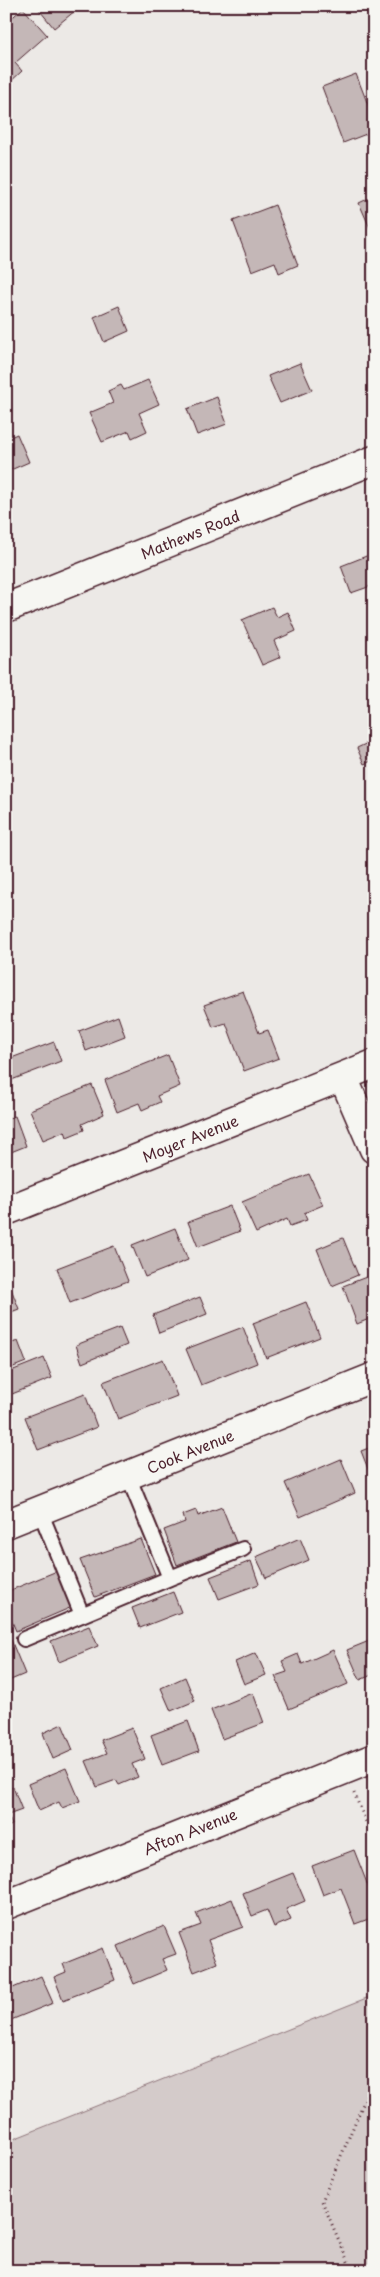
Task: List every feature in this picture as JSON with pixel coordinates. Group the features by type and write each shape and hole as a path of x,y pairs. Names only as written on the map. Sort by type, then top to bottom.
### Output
{"street":[{"name":"Mathews Road","path":"6,608 374,460"},
{"name":"Moyer Avenue","path":"6,1212 374,1064"},
{"path":"343,1077 374,1149"},
{"name":"Cook Avenue","path":"6,1524 374,1377"},
{"name":"Afton Avenue","path":"6,1905 374,1758"}],"lane":[{"path":"128,1476 170,1578"},
{"path":"40,1511 82,1615"},
{"path":"24,1639 243,1549"}],"path":[{"path":"354,1791 374,1841"},
{"path":"352,2271 322,2201 374,2078"}],"shaded area":[{"path":"374,1995 374,2271 6,2271 6,2142"}],"building":[{"path":"36,6 81,6 54,28"},
{"path":"23,8 47,35 15,63 22,71 8,84 6,82 6,23"},
{"path":"356,74 374,120 374,131 343,143 322,87"},
{"path":"374,196 374,237 359,203"},
{"path":"275,205 298,265 279,273 275,262 252,271 233,221"},
{"path":"119,306 129,331 104,342 94,317"},
{"path":"300,363 312,390 280,403 268,376"},
{"path":"148,380 159,404 139,413 147,431 132,438 129,431 102,442 89,413 113,403 108,391 121,385 124,390"},
{"path":"217,397 227,424 197,435 187,409"},
{"path":"17,434 29,462 6,472 6,439"},
{"path":"374,553 374,585 351,593 341,566"},
{"path":"272,607 277,617 288,612 296,631 274,641 281,657 262,665 242,620"},
{"path":"374,740 374,760 364,764 357,748"},
{"path":"243,991 259,1033 268,1030 279,1058 244,1071 226,1023 213,1027 204,1005"},
{"path":"118,1016 125,1036 86,1051 79,1031"},
{"path":"54,1042 61,1061 9,1081 6,1074 6,1060"},
{"path":"168,1055 180,1086 157,1096 160,1102 142,1110 139,1103 117,1112 105,1080"},
{"path":"92,1085 104,1114 82,1124 84,1130 67,1137 65,1131 43,1140 30,1110"},
{"path":"15,1116 26,1146 6,1154 6,1119"},
{"path":"309,1174 323,1205 304,1213 307,1220 290,1226 287,1219 256,1233 242,1202"},
{"path":"230,1206 240,1231 198,1247 188,1222"},
{"path":"175,1228 188,1260 145,1277 132,1245"},
{"path":"343,1238 358,1275 332,1286 317,1249"},
{"path":"114,1246 128,1281 70,1303 57,1268"},
{"path":"374,1274 374,1317 357,1324 343,1286"},
{"path":"6,1276 19,1309 6,1314"},
{"path":"200,1297 207,1314 159,1333 153,1315"},
{"path":"306,1302 320,1337 266,1358 253,1323"},
{"path":"243,1327 257,1363 201,1385 186,1349"},
{"path":"120,1328 127,1345 82,1363 76,1345"},
{"path":"18,1341 26,1362 6,1370 6,1345"},
{"path":"44,1358 52,1378 7,1396 6,1373"},
{"path":"163,1359 177,1396 118,1419 103,1382"},
{"path":"85,1394 97,1427 38,1450 25,1417"},
{"path":"374,1446 374,1484 361,1451"},
{"path":"341,1459 355,1493 300,1517 285,1483"},
{"path":"222,1507 236,1542 177,1565 164,1530 185,1522 183,1515 196,1510 198,1516"},
{"path":"300,1538 309,1560 266,1578 256,1557"},
{"path":"141,1539 155,1574 95,1597 80,1560"},
{"path":"251,1561 259,1584 219,1599 210,1577"},
{"path":"57,1571 72,1607 16,1631 6,1607 6,1592"},
{"path":"173,1592 181,1612 140,1628 132,1608"},
{"path":"374,1603 374,1617 369,1605"},
{"path":"89,1626 98,1646 59,1662 51,1641"},
{"path":"374,1639 374,1674 360,1680 347,1650"},
{"path":"11,1640 25,1674 6,1682 6,1642"},
{"path":"333,1650 348,1684 289,1709 275,1676 287,1672 282,1661 298,1654 302,1664"},
{"path":"256,1653 266,1675 244,1684 235,1662"},
{"path":"185,1677 195,1701 171,1711 161,1688"},
{"path":"253,1693 264,1723 222,1739 211,1710"},
{"path":"188,1721 199,1751 162,1765 151,1735"},
{"path":"62,1724 73,1750 53,1759 43,1733"},
{"path":"132,1728 145,1759 132,1764 138,1777 119,1785 116,1780 97,1787 86,1761 107,1753 101,1740"},
{"path":"66,1768 80,1801 62,1808 59,1802 39,1811 28,1784"},
{"path":"13,1787 22,1810 8,1815 12,1825 6,1828 6,1789"},
{"path":"354,1850 374,1901 374,1917 355,1924 341,1888 323,1895 312,1866"},
{"path":"293,1873 305,1901 286,1909 291,1920 274,1927 267,1910 252,1916 243,1893"},
{"path":"232,1899 243,1927 208,1940 217,1963 194,1972 179,1933 201,1925 196,1913"},
{"path":"164,1926 176,1954 162,1959 167,1970 134,1984 118,1946"},
{"path":"103,1948 115,1980 63,2000 54,1977 66,1972 63,1964"},
{"path":"41,1976 53,2003 6,2022 6,1991"}]}
